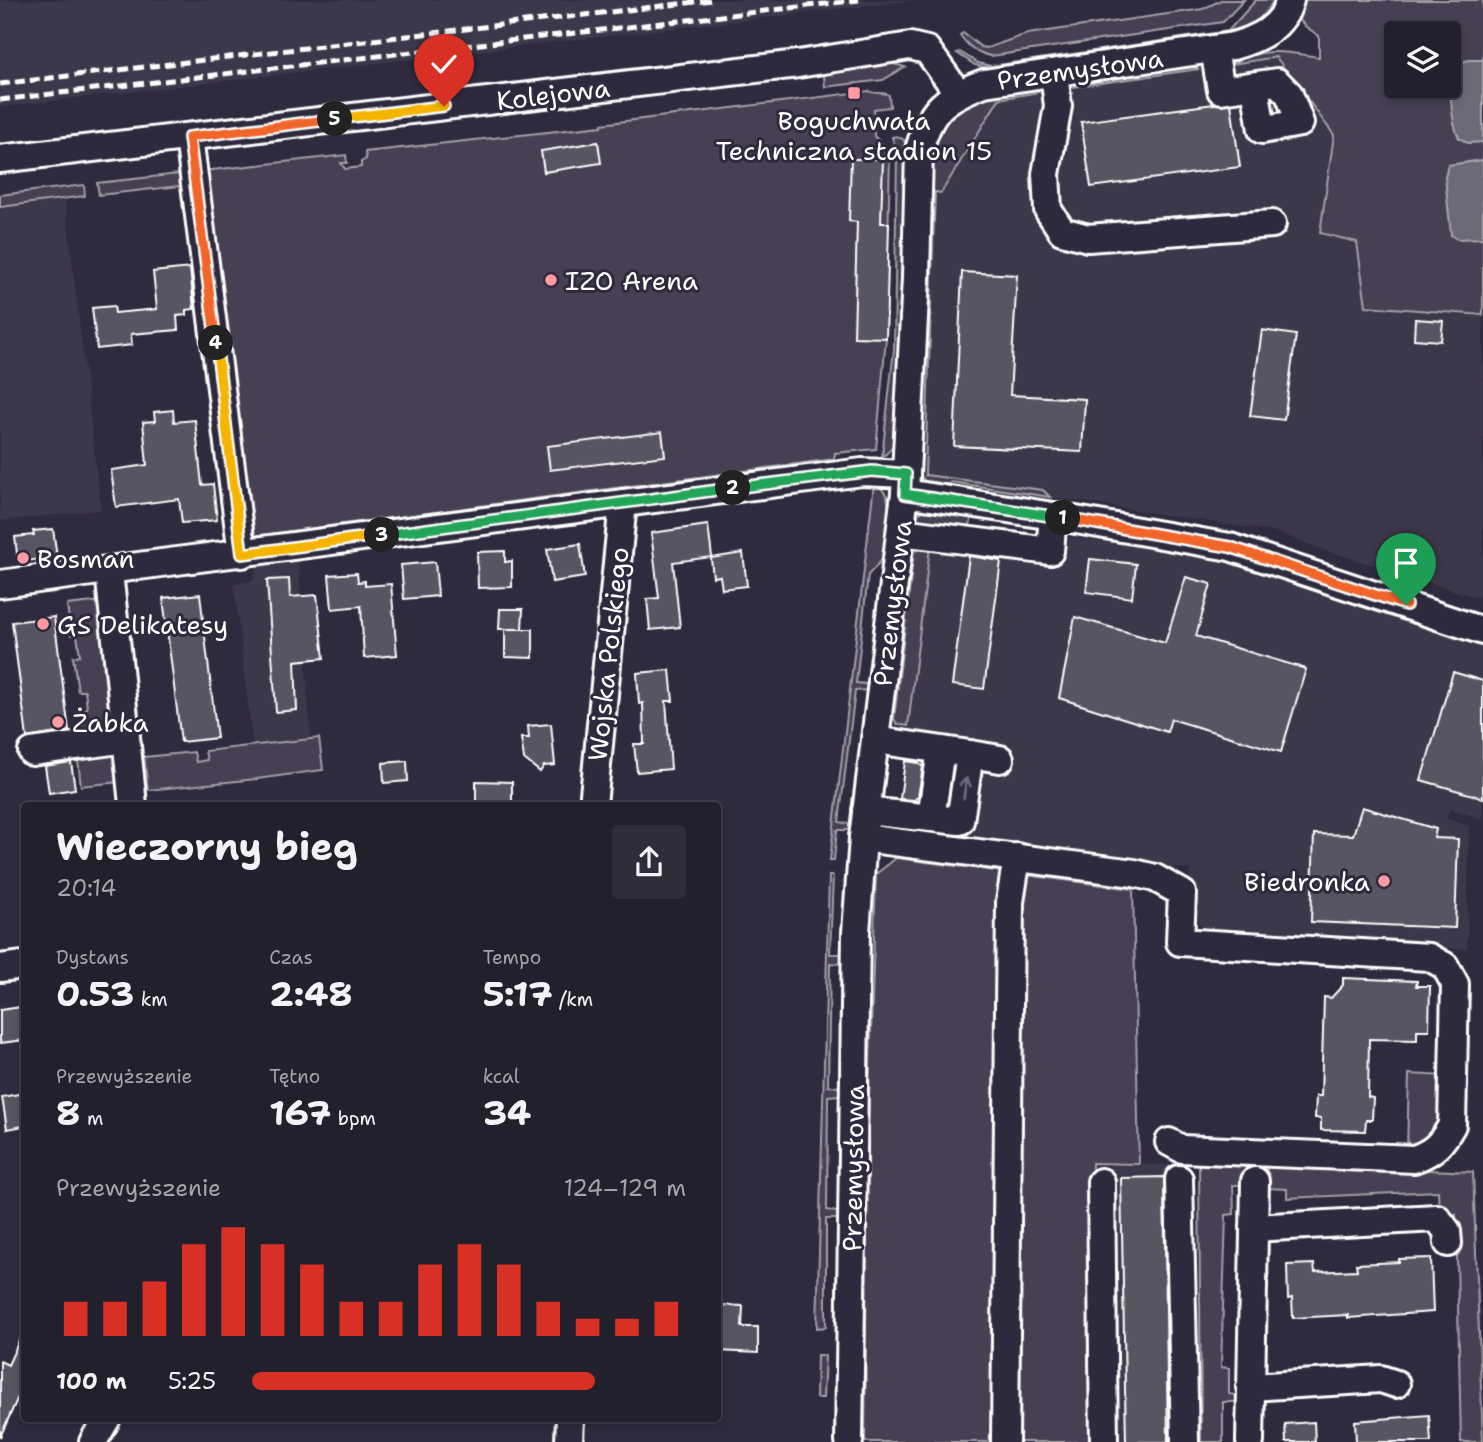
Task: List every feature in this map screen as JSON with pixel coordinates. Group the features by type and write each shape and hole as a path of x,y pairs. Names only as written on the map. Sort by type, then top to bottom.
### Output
{"street":[{"name":"Przemysłowa","path":"849,1442 856,932 866,811 906,484 919,150 927,124 951,97 958,93 984,83 1214,49 1250,41 1266,33 1283,17 1290,0"},
{"name":"Kolejowa","path":"0,159 797,64 910,46 927,50 958,93"},
{"path":"1214,49 1221,90 1255,86"},
{"path":"1054,73 1058,106 1053,148 1046,174 1048,210 1062,231 1088,239 1272,224"},
{"path":"189,137 242,554"},
{"path":"0,584 862,472 1054,516 1230,547 1483,631"},
{"name":"Wojska Polskiego","path":"593,802 623,503"},
{"path":"901,532 1050,551 1054,516"},
{"path":"109,571 134,802"},
{"path":"32,752 126,739"},
{"path":"875,740 1000,759"},
{"path":"931,818 941,750"},
{"path":"866,811 960,821 970,754"},
{"path":"863,838 1134,873 1154,878 1182,893 1180,942 1429,957 1445,966 1454,984 1452,1125 1442,1143 1429,1153 1414,1159 1302,1155 1182,1149 1169,1142"},
{"path":"1005,1442 1010,902 1017,857"},
{"path":"0,968 21,965"},
{"path":"1179,1180 1185,1442"},
{"path":"1250,1442 1255,1181"},
{"path":"1101,1182 1104,1442"},
{"path":"1254,1228 1437,1218 1447,1231 1448,1243"},
{"path":"1250,1387 1381,1379 1396,1384"},
{"path":"93,1442 105,1422"},
{"path":"569,1442 570,1422"}],"shaded area":[{"path":"0,0 915,0 0,107"},
{"path":"1221,0 1244,0 1223,22 991,56 973,49 960,35 963,33 981,47 987,48 1027,34 1203,9"},
{"path":"1256,0 1274,0 1258,20 1235,33 990,69 975,65 957,53 991,66 1228,31"},
{"path":"1303,0 1483,0 1483,315 1366,306 1357,242 1320,233 1334,135 1276,57 1232,64 1252,55 1274,52 1319,57 1319,36 1298,18"},
{"path":"1275,57 1334,135 1320,233 1357,241 1366,306 1483,315 1483,582 1478,598 1324,550 1276,532 1050,497 1042,490 925,475 935,192 941,192 999,99"},
{"path":"1483,60 1483,142 1468,143 1459,138 1454,122 1451,98 1461,98 1461,63"},
{"path":"890,63 905,67 883,80 825,87 824,75 829,71"},
{"path":"1186,65 1199,69 1073,87 1079,82"},
{"path":"1032,87 1039,92 999,99 941,193 935,192 925,475 1043,490 1050,497 951,482 943,489 928,485 917,471 930,157 940,129 950,116 960,109 983,98"},
{"name":"IZO Arena","path":"869,91 889,95 890,107 874,109 874,136 890,153 886,338 876,449 835,453 834,459 247,537 203,171 346,155 347,163 341,163 345,169 361,167 361,162 366,159 365,152 602,126"},
{"path":"897,136 904,140 906,146 896,425 892,447 882,457 894,349 897,153 892,137"},
{"path":"1483,160 1483,238 1457,239 1451,235 1445,177 1448,165"},
{"path":"188,173 189,185 99,195 97,183"},
{"path":"84,185 85,196 0,207 0,195"},
{"path":"65,199 101,510 0,521 0,207"},
{"path":"874,484 887,496 889,507 883,559 868,575 856,683 866,684 868,690 855,691 839,822 850,824 851,830 837,830 834,860 830,860"},
{"path":"927,509 972,514 970,526 917,522 918,514"},
{"path":"932,523 1110,542 1226,559 1483,638 1483,819 1450,809 1447,819 1469,826 1467,949 1210,938 1189,909 1191,870 896,831"},
{"path":"930,547 908,726 897,724 894,719 914,551"},
{"path":"298,557 311,739 253,747 234,584 253,581 257,562"},
{"path":"102,601 112,725 104,732 84,737 80,713 87,708 85,691 78,691 73,657 80,655 77,635 71,635 67,605"},
{"path":"319,738 323,770 148,790 144,757 194,752 196,762 207,760 205,751"},
{"path":"102,750 114,755 121,763 119,782 81,786 77,752"},
{"path":"896,858 1133,889 1139,1164 1092,1163 1093,1442 865,1442 868,1126 876,874"},
{"path":"829,876 833,876 830,954 841,954 845,960 841,964 830,963 828,1086 842,1090 839,1095 828,1096 827,1210 840,1213 839,1219 826,1219 826,1327 817,1328"},
{"path":"1409,1074 1445,1076 1441,1132 1407,1152"},
{"path":"1199,1160 1246,1162 1246,1185 1233,1185 1234,1214 1226,1215 1221,1367 1229,1368 1229,1394 1240,1396 1239,1402 1223,1402 1223,1442 1201,1442"},
{"path":"1110,1163 1172,1165 1175,1442 1115,1442"},
{"path":"1267,1163 1473,1172 1483,1442 1461,1442 1456,1214 1445,1214 1439,1209 1438,1191 1287,1198 1287,1189 1266,1188"},
{"path":"817,1355 825,1355 823,1398 816,1398"}],"building":[{"path":"1231,104 1240,167 1091,187 1081,122"},
{"path":"598,142 601,163 544,172 541,151"},
{"path":"851,159 883,159 881,223 889,223 886,338 854,337 857,222 849,221"},
{"path":"190,268 194,309 186,310 186,315 177,316 178,330 131,334 132,345 97,349 92,308 114,306 115,313 157,309 153,272"},
{"path":"962,272 1017,275 1010,395 1085,399 1082,452 954,446"},
{"path":"1415,319 1443,321 1441,341 1414,339"},
{"path":"1262,330 1296,335 1284,420 1250,416"},
{"path":"173,410 174,422 195,420 202,485 213,484 217,520 182,523 179,499 116,507 111,470 147,465 143,422 155,421 154,412"},
{"path":"662,432 665,456 550,470 547,446"},
{"path":"708,525 712,557 673,562 680,627 650,630 647,599 659,598 651,533"},
{"path":"53,529 57,557 18,562 15,537 34,535 33,531"},
{"path":"580,544 585,577 552,582 547,549"},
{"path":"505,551 505,562 512,561 512,587 478,588 477,552"},
{"path":"743,553 747,586 722,589 720,576 713,577 711,558"},
{"path":"969,556 1001,561 984,689 952,685"},
{"path":"1090,559 1136,564 1132,598 1086,592"},
{"path":"435,562 438,596 404,599 401,565"},
{"path":"357,573 358,582 365,581 365,586 391,584 397,655 364,658 361,606 332,609 329,575"},
{"path":"1186,577 1211,584 1196,636 1306,669 1281,752 1171,719 1167,732 1059,698 1075,617 1165,643"},
{"path":"289,579 290,597 317,595 324,658 295,661 297,710 276,712 267,580"},
{"path":"200,594 217,738 181,742 163,598"},
{"path":"500,609 523,609 522,629 499,629"},
{"path":"54,617 69,731 27,738 12,622"},
{"path":"505,629 533,629 533,658 505,657"},
{"path":"670,670 673,701 666,701 671,769 637,772 634,744 644,744 643,703 639,704 637,673"},
{"path":"1453,672 1483,681 1483,798 1421,780"},
{"path":"551,724 555,765 544,766 540,772 524,759 521,738 529,738 528,726"},
{"path":"407,761 408,781 384,783 383,763"},
{"path":"905,761 918,763 923,767 918,797 914,800 900,799"},
{"path":"71,762 75,789 49,793 45,766"},
{"path":"476,781 512,782 512,802 476,802"},
{"name":"Biedronka","path":"1362,807 1436,829 1434,838 1458,839 1455,928 1311,922 1314,834 1353,835"},
{"path":"1343,978 1417,981 1416,986 1430,986 1429,1030 1417,1030 1417,1040 1369,1039 1368,1097 1373,1098 1372,1120 1366,1120 1365,1131 1321,1130 1321,1118 1315,1118 1316,1096 1321,1096 1324,997 1331,998 1343,985"},
{"path":"21,1007 21,1040 0,1043 0,1010"},
{"path":"21,1094 21,1127 7,1129 2,1097"},
{"path":"1164,1177 1168,1442 1126,1442 1121,1178"},
{"path":"1431,1258 1433,1312 1348,1318 1348,1315 1293,1318 1292,1298 1288,1299 1287,1265 1314,1264 1315,1272 1357,1270 1356,1264"},
{"path":"721,1305 743,1306 742,1327 758,1327 758,1353 721,1351"},
{"path":"21,1337 21,1391 0,1437 0,1361 8,1365"},
{"path":"1429,1415 1431,1442 1356,1442 1355,1421"},
{"path":"1314,1422 1315,1442 1286,1442 1285,1424"}],"railway":[{"path":"0,84 712,0"},
{"path":"0,100 859,0"}],"place":[{"name":"Boguchwała Techniczna stadion 15","path":"854,93"},
{"name":"IZO Arena","path":"551,280"},
{"name":"Bosman","path":"23,558"},
{"name":"GS Delikatesy","path":"43,624"},
{"name":"Żabka","path":"58,722"},
{"name":"Biedronka","path":"1384,881"}],"route":[{"path":"444,106 189,137 242,554 872,471 906,474 905,494 1054,516 1230,547 1406,605"}]}
